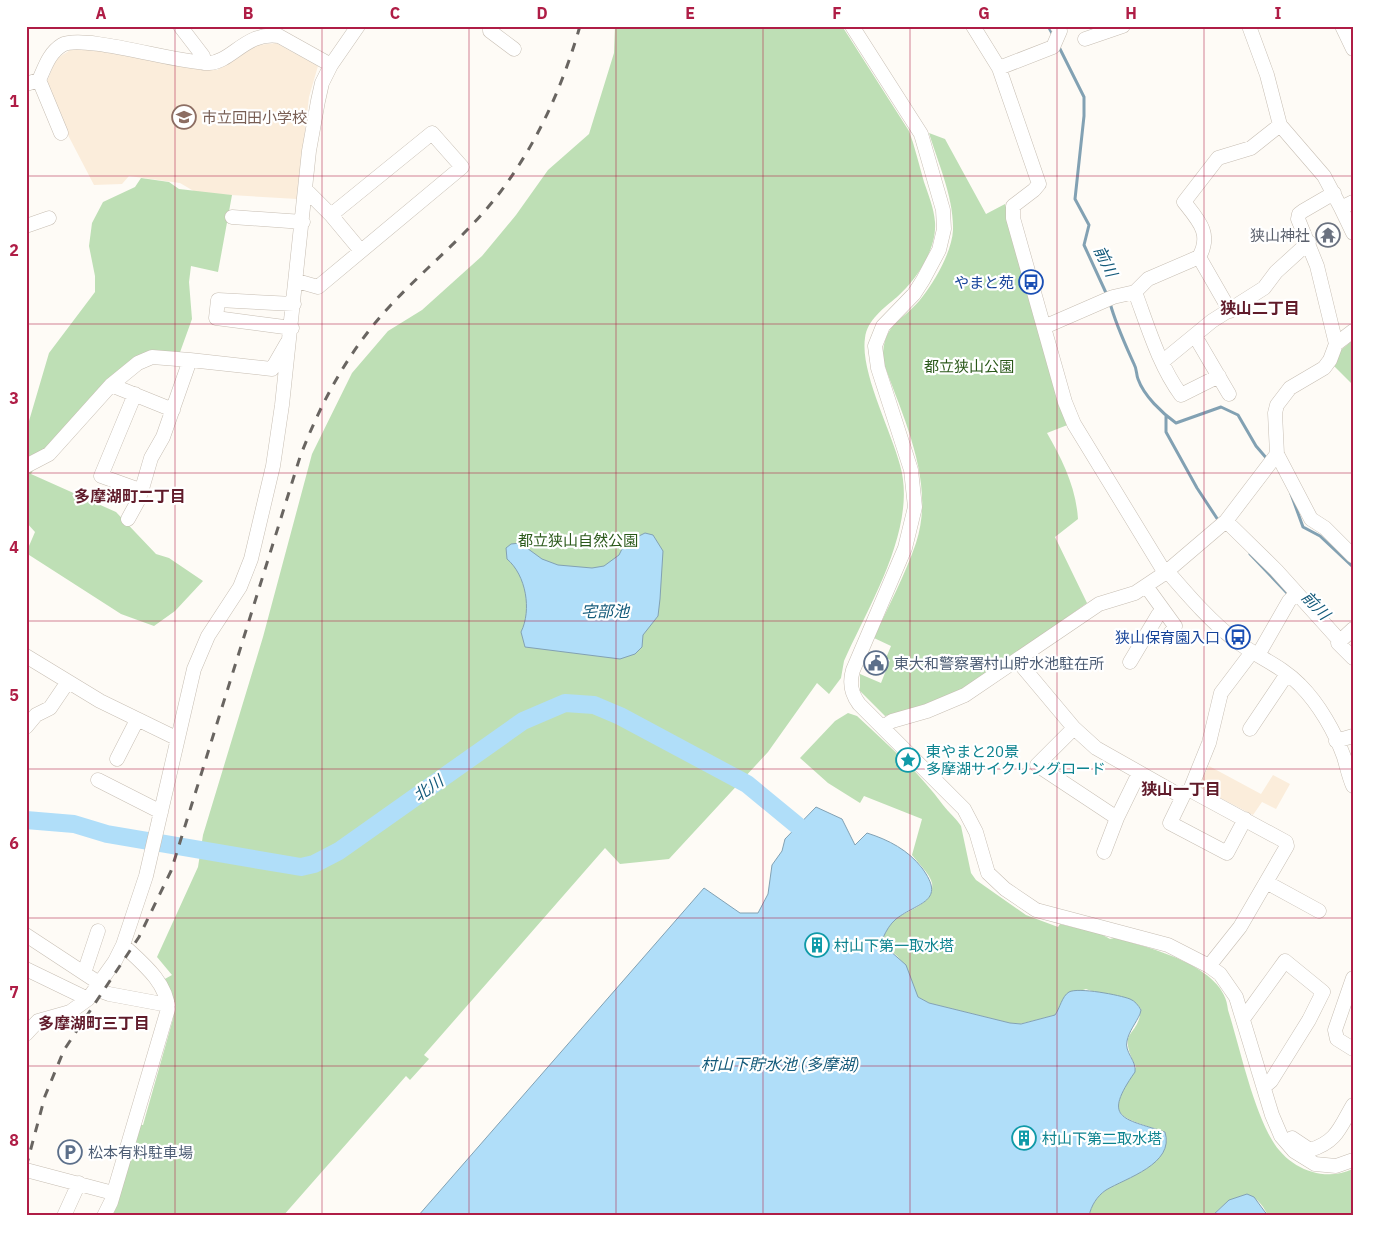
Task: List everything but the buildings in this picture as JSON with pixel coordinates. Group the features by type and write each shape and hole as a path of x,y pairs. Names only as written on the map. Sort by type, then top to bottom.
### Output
{"street":[{"path":"180,26 203,56 204,63"},
{"path":"28,1027 70,1012 94,990 123,945 156,835 176,738 201,650 240,587 251,559 272,466 290,343 305,189 318,101 322,82 331,64 358,26"},
{"path":"490,26 490,31 514,49"},
{"path":"852,26 921,134 944,220 942,243 931,266 914,294 882,326 875,346 878,368 908,457 915,494 913,519 906,543 853,670 850,681 857,701 964,809 976,832 988,873 1016,897 1036,910 1168,945 1209,966 1220,974 1232,989 1277,1128 1294,1150 1315,1164 1336,1166 1353,1160"},
{"path":"973,26 1000,68 1038,184 1034,190 1013,206 1013,218 1065,402 1074,424 1167,573 1219,627 1287,674 1301,686 1318,708 1336,741 1353,786"},
{"path":"1084,39 1108,29 1123,26"},
{"path":"1249,26 1267,75 1280,125 1324,176 1334,193 1347,205 1353,234"},
{"path":"1342,26 1353,49"},
{"path":"61,133 33,82 51,54 64,44 90,44 204,63 216,62 249,42 271,35 279,36 331,64"},
{"path":"1000,68 1056,36"},
{"path":"1044,327 1108,300 1135,292 1148,279 1199,258 1204,248 1205,236 1198,221 1184,202 1218,158 1251,148 1280,125"},
{"path":"297,281 318,287 462,168 432,133 331,215"},
{"path":"305,189 331,215 361,251"},
{"path":"1334,193 1299,214 1298,220 1308,242 1324,291 1336,344"},
{"path":"232,217 303,222"},
{"path":"26,226 49,218"},
{"path":"1162,362 1230,310 1264,288 1276,272 1308,242"},
{"path":"1199,258 1230,310"},
{"path":"1135,292 1162,362 1171,381 1181,395 1219,376"},
{"path":"292,328 216,318 218,300 294,304"},
{"path":"882,727 892,721 927,711 965,695 1100,604 1135,593 1167,573 1223,524 1272,460 1275,413 1277,405 1290,388 1324,368 1330,360 1336,344 1353,330"},
{"path":"1195,336 1229,394"},
{"path":"26,466 49,454 111,385 138,363 152,357 272,369 286,343 290,343"},
{"path":"128,519 173,410 190,360"},
{"path":"111,385 173,410"},
{"path":"135,394 102,476 140,490"},
{"path":"1272,460 1311,519 1347,544 1353,556"},
{"path":"1223,524 1276,570 1293,597 1340,641 1338,643 1353,658"},
{"path":"1146,586 1175,626 1168,637"},
{"path":"1245,818 1227,853 1170,823 1187,792 1209,743 1222,693 1255,653 1293,597"},
{"path":"1130,662 1158,615 1163,610"},
{"path":"1340,641 1353,629"},
{"path":"26,656 67,683 176,738"},
{"path":"1017,660 1074,728 1108,756 1174,793 1187,792 1245,818 1286,842 1286,846 1240,927 1209,966"},
{"path":"1250,729 1287,674"},
{"path":"26,727 36,715 50,708 67,683"},
{"path":"117,759 137,720"},
{"path":"1074,728 1037,765 1117,818"},
{"path":"1336,741 1353,736"},
{"path":"1104,852 1117,818 1140,773"},
{"path":"98,780 112,792 161,812"},
{"path":"1266,882 1319,911"},
{"path":"84,973 98,931"},
{"path":"26,935 84,973 94,990"},
{"path":"104,1216 113,1193 162,1035 168,1005 161,984 123,945"},
{"path":"1243,1019 1285,961 1323,992 1271,1081 1264,1087"},
{"path":"26,969 109,994 168,1005"},
{"path":"1353,978 1335,1030 1337,1039 1353,1049"},
{"path":"1277,1128 1310,1150 1331,1142 1353,1105"},
{"path":"26,1170 113,1193"},
{"path":"64,1216 79,1184"}],"shaded area":[{"name":"市立回田小学校","path":"276,43 318,66 309,97 297,199 197,193 180,183 129,176 122,184 94,185 69,137 46,84 56,59 75,47 217,70 258,45"},
{"path":"1209,766 1261,794 1273,775 1290,784 1276,809 1262,802 1253,815 1201,788 1199,784"}],"green space":[{"name":"都立狭山自然公園","path":"615,26 842,26 909,131 931,201 935,222 933,243 918,273 904,290 873,320 866,332 865,338 867,367 900,465 904,489 902,514 897,539 888,565 844,661 841,678 829,694 817,683 768,752 669,859 620,864 605,848 424,1055 429,1059 410,1080 406,1076 283,1216 111,1216 115,1210 141,1125 143,1125 173,1019 174,1006 163,980 172,975 157,957 198,867 203,835 263,637 312,454 352,373 388,331 422,310 482,256 516,215 548,170 589,134 614,53"},
{"name":"都立狭山公園","path":"929,133 945,139 986,214 1005,204 1064,411 1070,424 1047,433 1058,453 1071,485 1078,519 1055,537 1087,603 963,691 917,709 885,716 860,691 860,674 881,683 890,660 886,658 891,646 874,638 912,555 921,520 922,497 920,474 908,428 883,361 884,348 890,330 915,305 938,273 950,247 953,230 953,218 948,193"},
{"path":"141,178 169,182 179,189 232,195 218,272 191,266 189,282 192,319 179,355 136,359 44,452 31,474 116,512 156,554 169,558 203,581 175,611 154,626 121,614 26,553 35,532 26,522 29,421 49,353 95,292 95,276 89,246 92,223 103,202 135,187"},
{"path":"1353,340 1353,385 1334,366 1341,350"},
{"path":"848,713 857,716 902,759 924,781 959,823 971,873 976,880 1026,915 1058,927 1060,924 1101,934 1110,939 1114,938 1164,953 1200,970 1214,981 1224,995 1252,1094 1272,1140 1287,1158 1307,1170 1330,1174 1342,1173 1353,1169 1353,1216 1268,1216 1256,1199 1242,1196 1227,1203 1212,1216 1089,1216 1093,1205 1100,1195 1136,1175 1156,1161 1163,1153 1166,1143 1165,1132 1135,1122 1120,1112 1121,1096 1136,1067 1130,1054 1128,1039 1136,1026 1141,1009 1123,997 1086,989 1065,996 1055,1015 1020,1024 929,1003 918,997 905,966 887,947 883,938 894,921 925,901 932,890 929,876 912,855 922,819 864,796 860,803 828,783 800,758 835,721"}],"water":[{"name":"宅部池","path":"645,533 653,535 663,551 660,599 658,616 643,635 642,647 635,654 620,659 525,647 521,632 526,614 525,593 519,574 507,559 506,548 511,544 520,543 542,559 558,565 592,568 604,566 619,555 625,543"},
{"name":"村山下貯水池 (多摩湖)","path":"816,807 842,819 855,845 867,833 898,846 917,862 929,879 932,888 931,895 927,900 896,919 888,928 883,938 889,950 906,965 918,997 929,1003 1021,1024 1055,1015 1065,996 1069,992 1074,991 1081,990 1109,994 1130,999 1136,1003 1141,1010 1127,1041 1127,1049 1134,1064 1135,1072 1125,1087 1120,1099 1119,1108 1128,1119 1165,1132 1166,1143 1163,1153 1156,1161 1136,1175 1103,1192 1095,1202 1089,1216 418,1216 704,888 740,913 758,913 768,894 772,865 782,851 785,839"},
{"path":"1247,1194 1254,1197 1268,1216 1212,1216 1229,1200"}],"waterway":[{"name":"前川","path":"1048,26 1053,35"},
{"name":"前川","path":"1059,47 1084,97 1084,116 1075,199 1089,225 1084,245 1107,295"},
{"name":"前川","path":"1110,303 1135,366 1137,377 1149,398 1159,409 1176,423 1221,407 1238,415 1256,446 1268,460"},
{"name":"前川","path":"1166,416 1166,432 1197,488 1220,523"},
{"name":"前川","path":"1291,494 1303,527 1320,536 1353,567"},
{"name":"前川","path":"1250,554 1287,593"},
{"name":"北川","path":"26,820 74,824 107,834 301,867 314,864 339,851 523,721 565,703 594,705 620,716 747,784 798,826"}],"railway":[{"path":"26,1167 45,1096 64,1050 139,937 171,871 300,457 317,416 349,359 375,323 403,292 473,224 512,176 547,115 565,71 580,26"}],"place":[{"name":"市立回田小学校","path":"184,117"},
{"name":"狭山神社","path":"1328,235"},
{"name":"やまと苑","path":"1031,282"},
{"name":"狭山保育園入口","path":"1238,637"},
{"name":"東大和警察署村山貯水池駐在所","path":"876,663"},
{"name":"東やまと20景 多摩湖サイクリングロード","path":"908,760"},
{"name":"村山下第一取水塔","path":"817,945"},
{"name":"村山下第二取水塔","path":"1024,1138"},
{"name":"松本有料駐車場","path":"70,1152"}],"district":[{"name":"狭山二丁目","path":"1260,308"},
{"name":"多摩湖町二丁目","path":"130,496"},
{"name":"狭山一丁目","path":"1181,789"},
{"name":"多摩湖町三丁目","path":"94,1023"}]}
